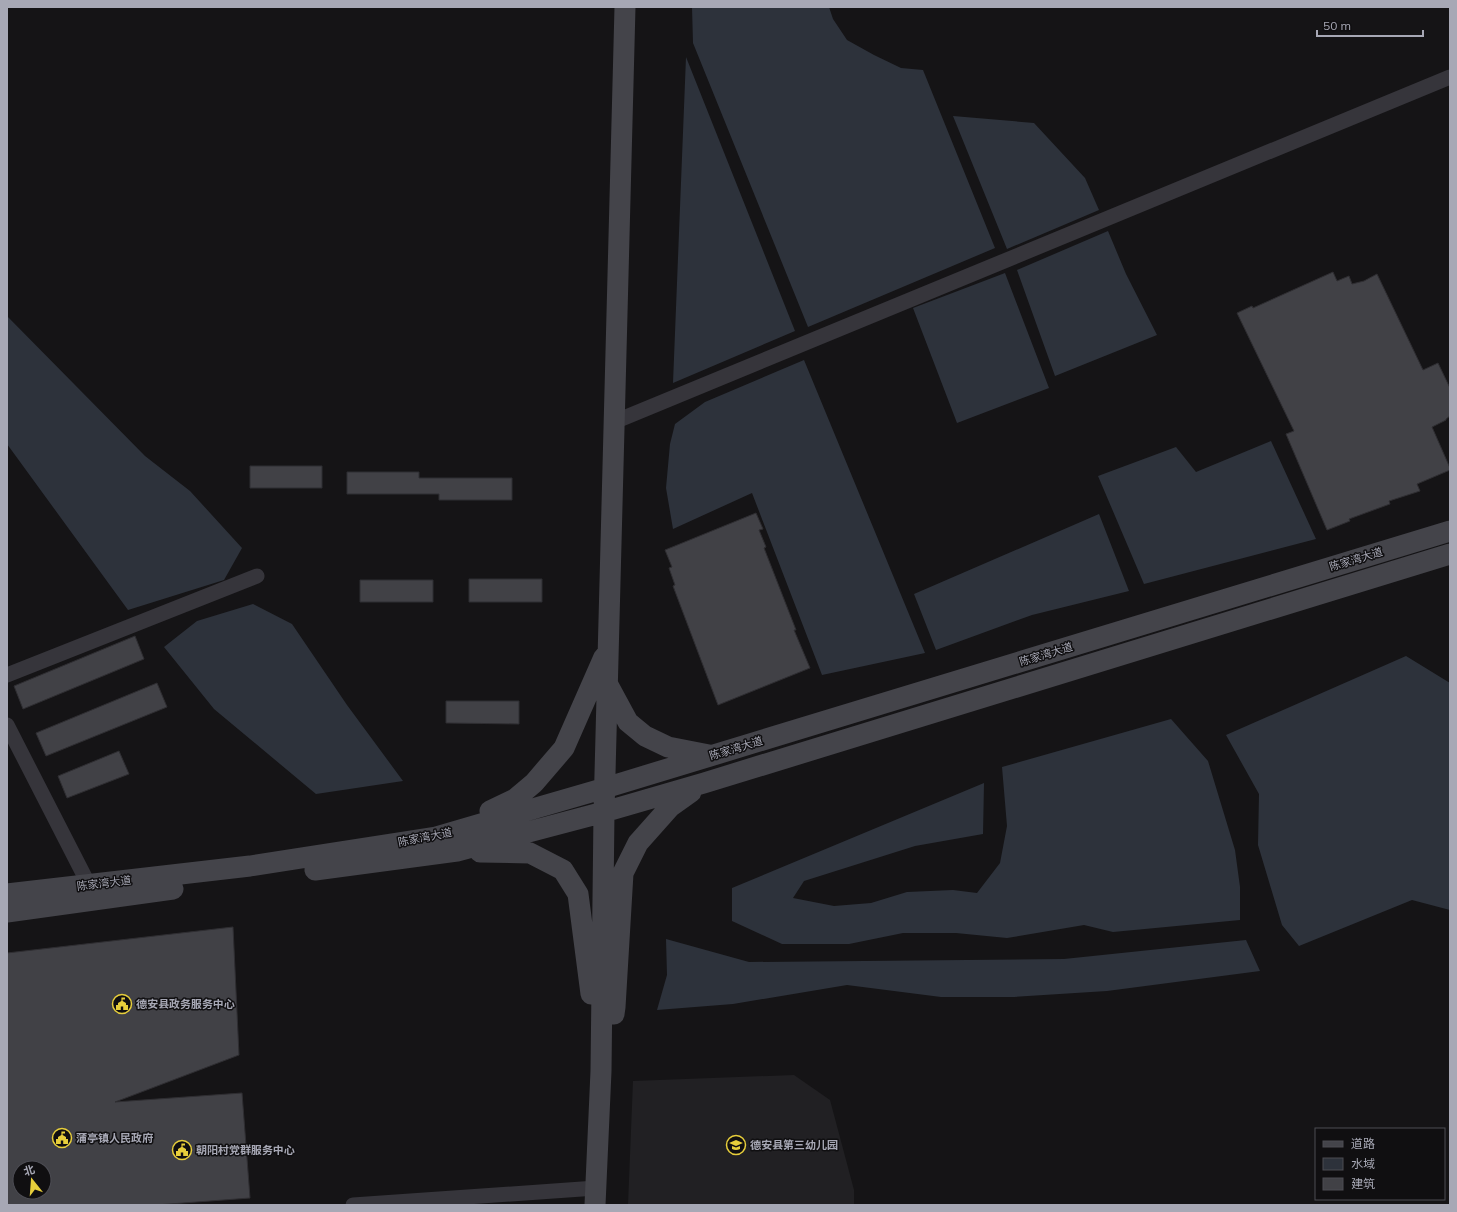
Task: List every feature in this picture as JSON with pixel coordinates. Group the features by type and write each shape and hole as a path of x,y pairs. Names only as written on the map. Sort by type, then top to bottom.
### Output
{"main road":[{"path":"596,1196 601,1071 604,812 625,7"},
{"name":"陈家湾大道","path":"7,894 250,866 436,837 605,788 1450,531"},
{"name":"陈家湾大道","path":"7,912 457,851 604,812 704,783 1450,554"},
{"path":"436,837 515,799 534,783 564,748 609,647"},
{"path":"608,684 628,722 645,736 668,747 711,756"},
{"path":"601,1071 615,1007 623,873 638,843 670,807 704,783"},
{"path":"457,851 530,853 563,870 578,894 601,1071"}],"street":[{"path":"614,422 1450,77"},
{"path":"7,675 257,576"},
{"path":"7,725 89,885"},
{"path":"353,1205 596,1196"}],"shaded area":[{"name":"德安县第三幼儿园","path":"794,1075 830,1100 854,1190 854,1205 628,1205 633,1081"}],"water":[{"path":"692,7 829,7 833,19 847,40 901,68 923,70 995,248 808,327 693,43"},
{"path":"686,57 795,331 673,383"},
{"path":"953,116 1034,123 1085,178 1099,210 1007,249"},
{"path":"1108,231 1126,274 1157,335 1055,376 1017,270"},
{"path":"1005,273 1049,388 957,423 913,308"},
{"path":"7,316 145,456 190,491 242,548 224,580 128,610 7,444"},
{"path":"804,360 925,653 822,675 752,493 673,529 666,488 670,444 675,424 705,402"},
{"path":"1271,441 1316,539 1144,584 1098,476 1176,447 1196,472"},
{"path":"1099,514 1129,591 1032,615 936,650 914,594"},
{"path":"253,604 292,624 347,705 403,781 316,794 214,709 164,647 197,621"},
{"path":"1406,656 1450,683 1450,910 1412,900 1299,946 1282,925 1258,845 1259,794 1226,735"},
{"path":"1171,719 1208,761 1235,850 1240,887 1240,920 1113,932 1084,925 1007,938 956,933 903,933 849,944 782,944 732,921 732,888 984,783 983,834 915,846 804,881 793,898 834,906 871,903 907,892 953,890 977,893 1000,863 1007,826 1002,767"},
{"path":"666,939 749,962 1064,959 1246,940 1260,971 1107,991 1014,997 941,997 847,985 733,1004 657,1010 667,975"}],"building":[{"path":"1333,272 1337,281 1349,276 1352,284 1364,281 1377,274 1423,370 1438,363 1450,388 1450,416 1446,420 1432,427 1450,470 1417,484 1420,491 1389,501 1390,504 1349,519 1350,521 1327,530 1286,434 1294,431 1237,313 1252,306 1253,308"},
{"path":"250,466 322,466 322,488 250,488"},
{"path":"347,472 419,472 419,478 512,478 512,500 439,500 439,494 347,494"},
{"path":"756,513 763,529 759,530 766,547 764,548 796,630 794,630 810,668 718,705 673,586 675,585 669,568 672,567 665,550"},
{"path":"469,579 542,579 542,602 469,602"},
{"path":"360,580 433,580 433,602 360,602"},
{"path":"135,636 144,659 23,709 14,686"},
{"path":"157,683 167,707 46,756 36,733"},
{"path":"446,701 519,701 519,724 446,723"},
{"path":"119,751 129,774 67,798 58,776"},
{"name":"德安县政务服务中心","path":"233,927 239,1055 115,1102 242,1093 250,1198 156,1205 7,1205 7,953"}],"place":[{"name":"德安县政务服务中心","path":"122,1004"},
{"name":"蒲亭镇人民政府","path":"62,1138"},
{"name":"德安县第三幼儿园","path":"736,1145"},
{"name":"朝阳村党群服务中心","path":"182,1150"}]}
